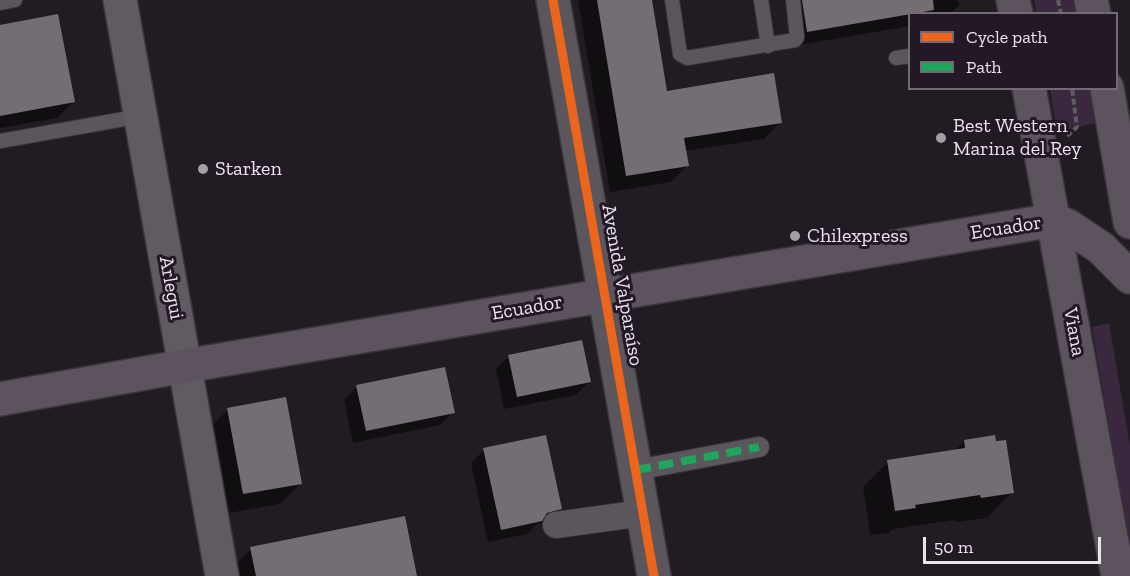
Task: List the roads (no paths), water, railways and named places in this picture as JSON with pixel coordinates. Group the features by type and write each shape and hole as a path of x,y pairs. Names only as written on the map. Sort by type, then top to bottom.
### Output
{"main road":[{"name":"Arlegui","path":"120,0 222,576"},
{"name":"Viana","path":"1029,90 1118,576"},
{"path":"1107,90 1130,216"},
{"name":"Ecuador","path":"0,399 1054,220"},
{"path":"1054,220 1068,226 1101,248 1130,277"}],"street":[{"name":"Avenida Valparaíso","path":"553,0 654,576"},
{"path":"636,470 759,447"},
{"path":"556,525 643,513"}],"lane":[{"path":"0,3 15,0"},
{"path":"672,0 680,54 687,58 790,42 797,37 793,0"},
{"path":"761,0 768,46"},
{"path":"0,141 141,116"}],"place":[{"name":"Best Western Marina del Rey","path":"941,138"},
{"name":"Starken","path":"203,169"},
{"name":"Chilexpress","path":"795,236"}]}
